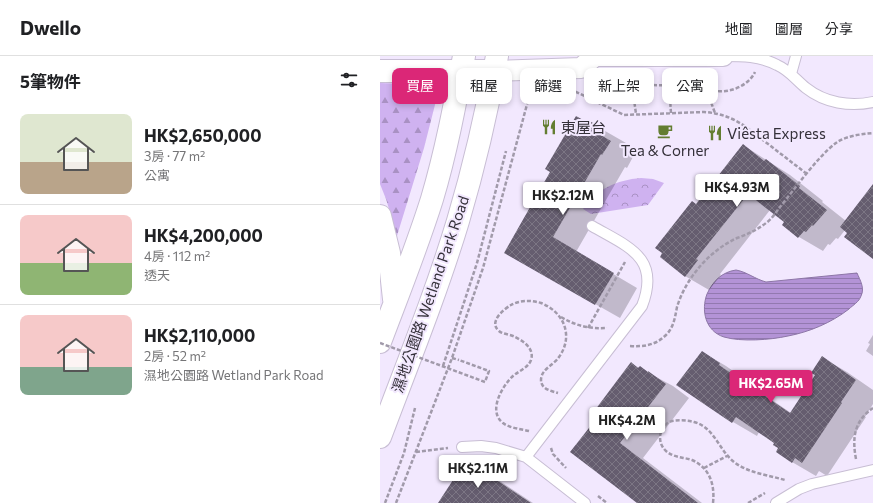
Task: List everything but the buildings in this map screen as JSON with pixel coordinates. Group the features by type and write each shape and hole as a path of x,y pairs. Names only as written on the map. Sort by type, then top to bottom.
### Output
{"main road":[{"path":"380,71 462,64 496,63"},
{"name":"濕地公園路 Wetland Park Road","path":"380,437 433,297 458,220 479,142 496,63"},
{"name":"濕地公園路 Wetland Park Road","path":"380,342 418,242 432,197 451,124 462,64"},
{"path":"380,216 389,252 394,304"}],"street":[{"path":"496,63 581,68 595,56 723,56"}],"lane":[{"path":"723,56 758,58 777,65 819,96 833,102 848,105 873,102"},
{"path":"791,74 796,56"},
{"path":"526,457 642,306 646,295 648,284 644,262 634,250 592,226"},
{"path":"462,447 481,446 496,448 526,457 585,503"},
{"path":"776,503 799,489 812,484 873,470"}],"path":[{"path":"718,90 733,89 741,86 753,76 757,67 758,58"},
{"path":"576,92 624,115 715,113 736,120 807,174"},
{"path":"396,503 452,358 483,268 527,104"},
{"path":"635,104 636,114"},
{"path":"671,104 672,113"},
{"path":"712,104 715,113"},
{"path":"626,348 630,346 640,347 650,345 659,341 667,334 673,325 682,294 697,270 708,258 722,247 768,222 828,150 842,139 850,136 873,133"},
{"path":"442,366 477,263 506,151"},
{"path":"588,328 626,261 629,265"},
{"path":"530,431 508,426 496,415 496,409 502,390 513,376 530,364 532,352 528,346 514,336 499,331 496,328 496,319 504,310 520,302 529,301 547,306 560,316 578,325 588,328 608,328 604,334"},
{"path":"560,316 564,324 566,342 559,358 546,369 541,378 541,383 548,391 558,394 563,388"},
{"path":"380,342 485,382 489,371 452,358"},
{"path":"856,460 854,445 855,430 864,415 873,408"},
{"path":"713,503 713,484 710,476 704,468 691,460 675,457 663,447 660,437 661,432 667,424 686,420 703,426 711,432 727,456 735,463 746,469 786,480"},
{"path":"552,442 553,454 568,470"},
{"path":"416,452 462,447"},
{"path":"704,468 727,456"},
{"path":"596,494 607,503"}],"green space":[{"path":"380,83 392,83 392,104 435,104 424,148 396,239 393,222 380,184"},
{"path":"641,178 653,179 664,183 648,205 591,214 583,209 594,196 615,183"}],"shaded area":[{"path":"736,270 766,282 857,273 862,284 862,293 857,302 849,309 827,323 812,329 773,339 731,339 712,330 706,319 704,307 707,294 715,281 722,275"}],"place":[{"name":"東屋台","path":"549,127"},
{"name":"Tea & Corner","path":"665,131"},
{"name":"Viêsta Express","path":"715,133"}]}
